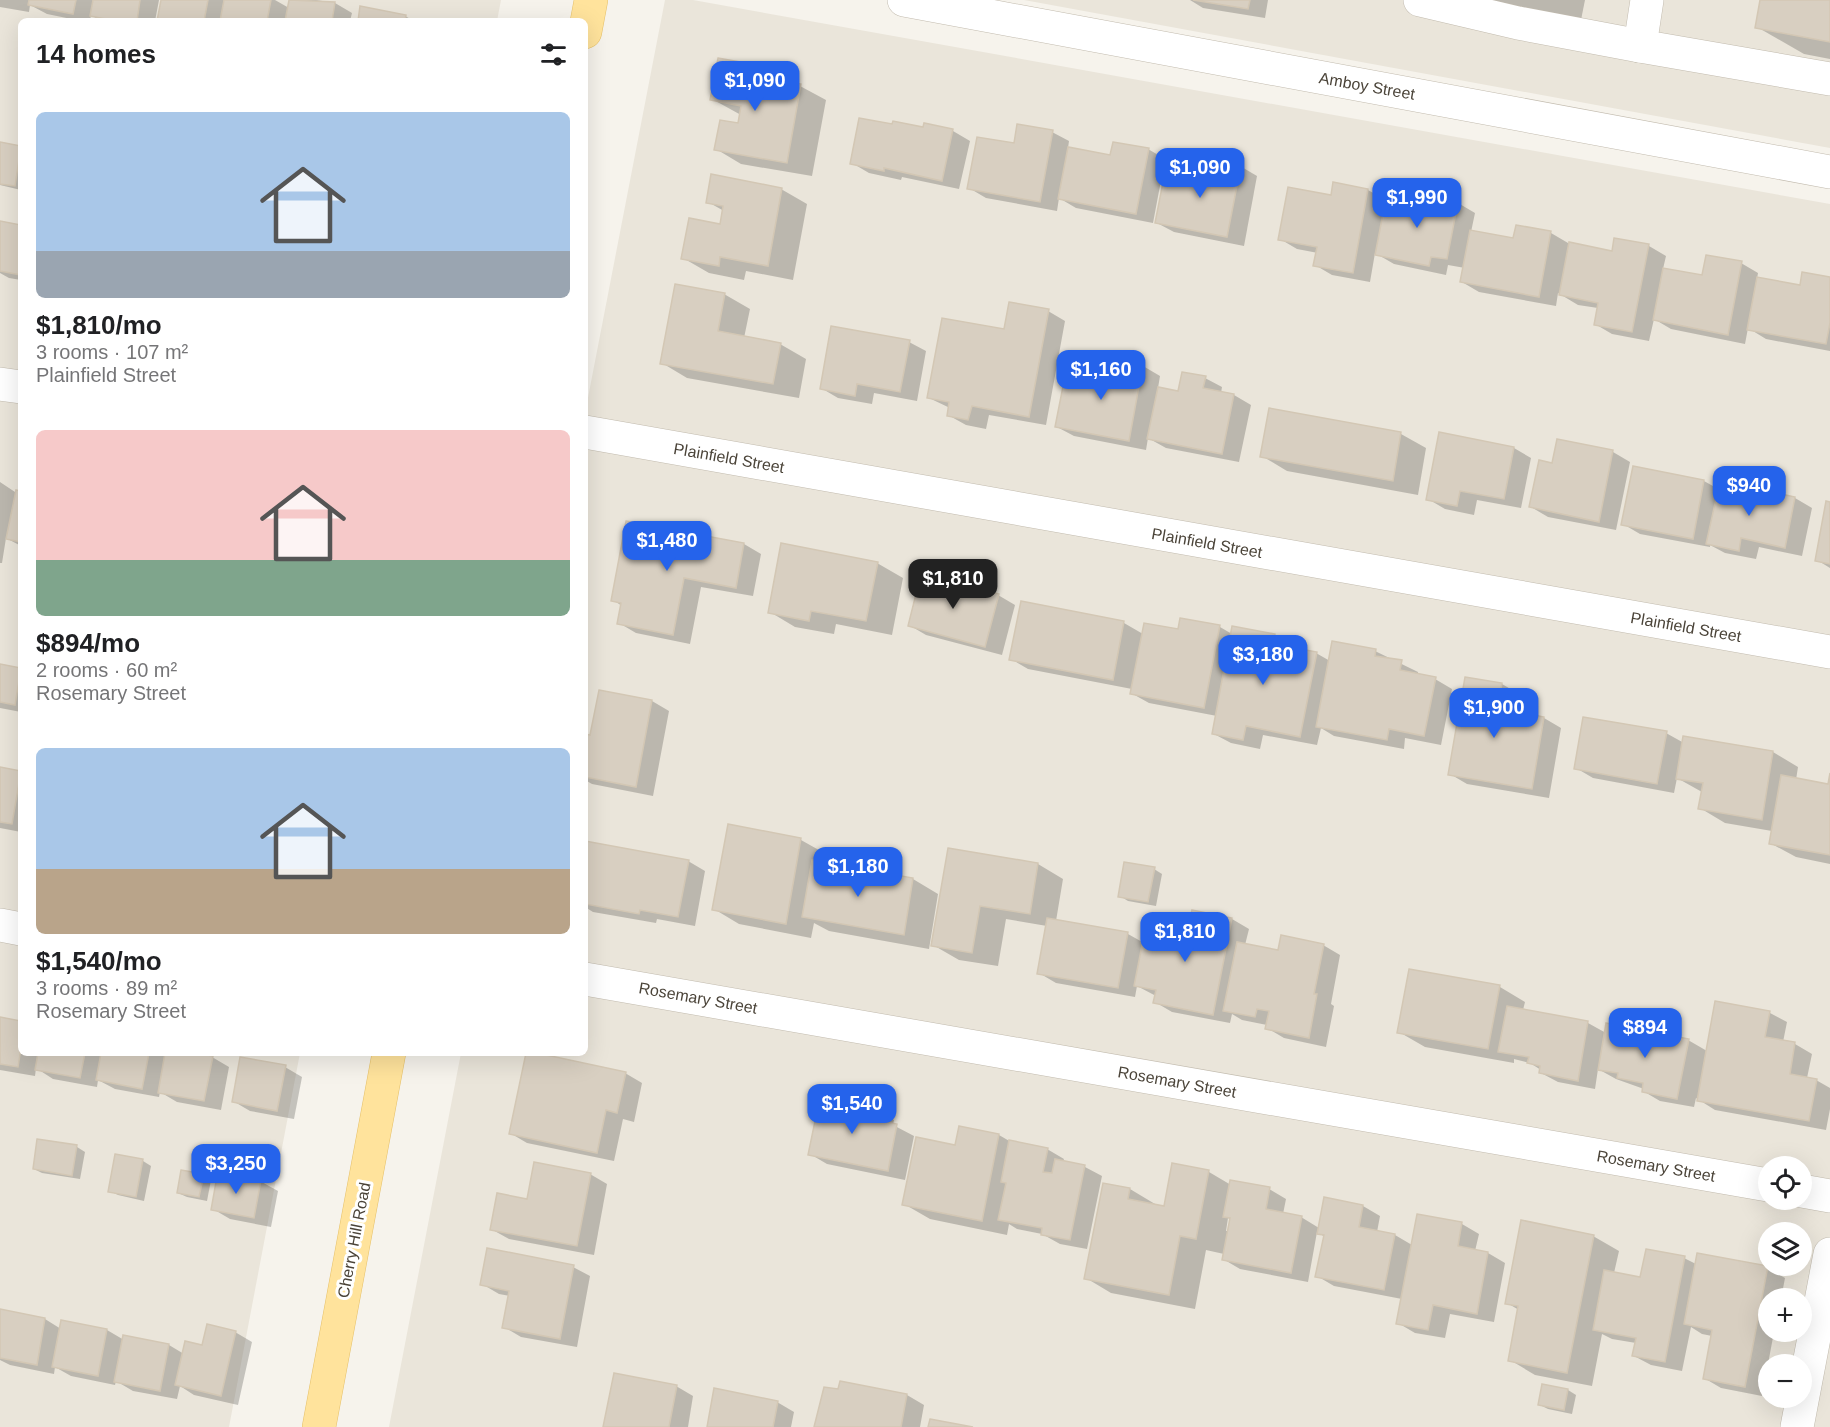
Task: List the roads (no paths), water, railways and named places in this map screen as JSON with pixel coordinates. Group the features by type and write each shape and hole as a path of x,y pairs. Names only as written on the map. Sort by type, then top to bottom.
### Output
{"main road":[{"path":"588,18 591,0"},
{"name":"Cherry Hill Road","path":"319,1427 388,1056"}],"street":[{"name":"Amboy Street","path":"904,0 1830,171"},
{"path":"1420,0 1518,23 1830,79"},
{"path":"1640,46 1647,0"},
{"path":"0,384 18,387"},
{"name":"Plainfield Street","path":"588,433 1830,652"},
{"path":"0,925 18,928"},
{"name":"Rosemary Street","path":"588,980 1758,1183"},
{"path":"1812,1193 1830,1196"},
{"path":"1797,1427 1830,1254"}]}
